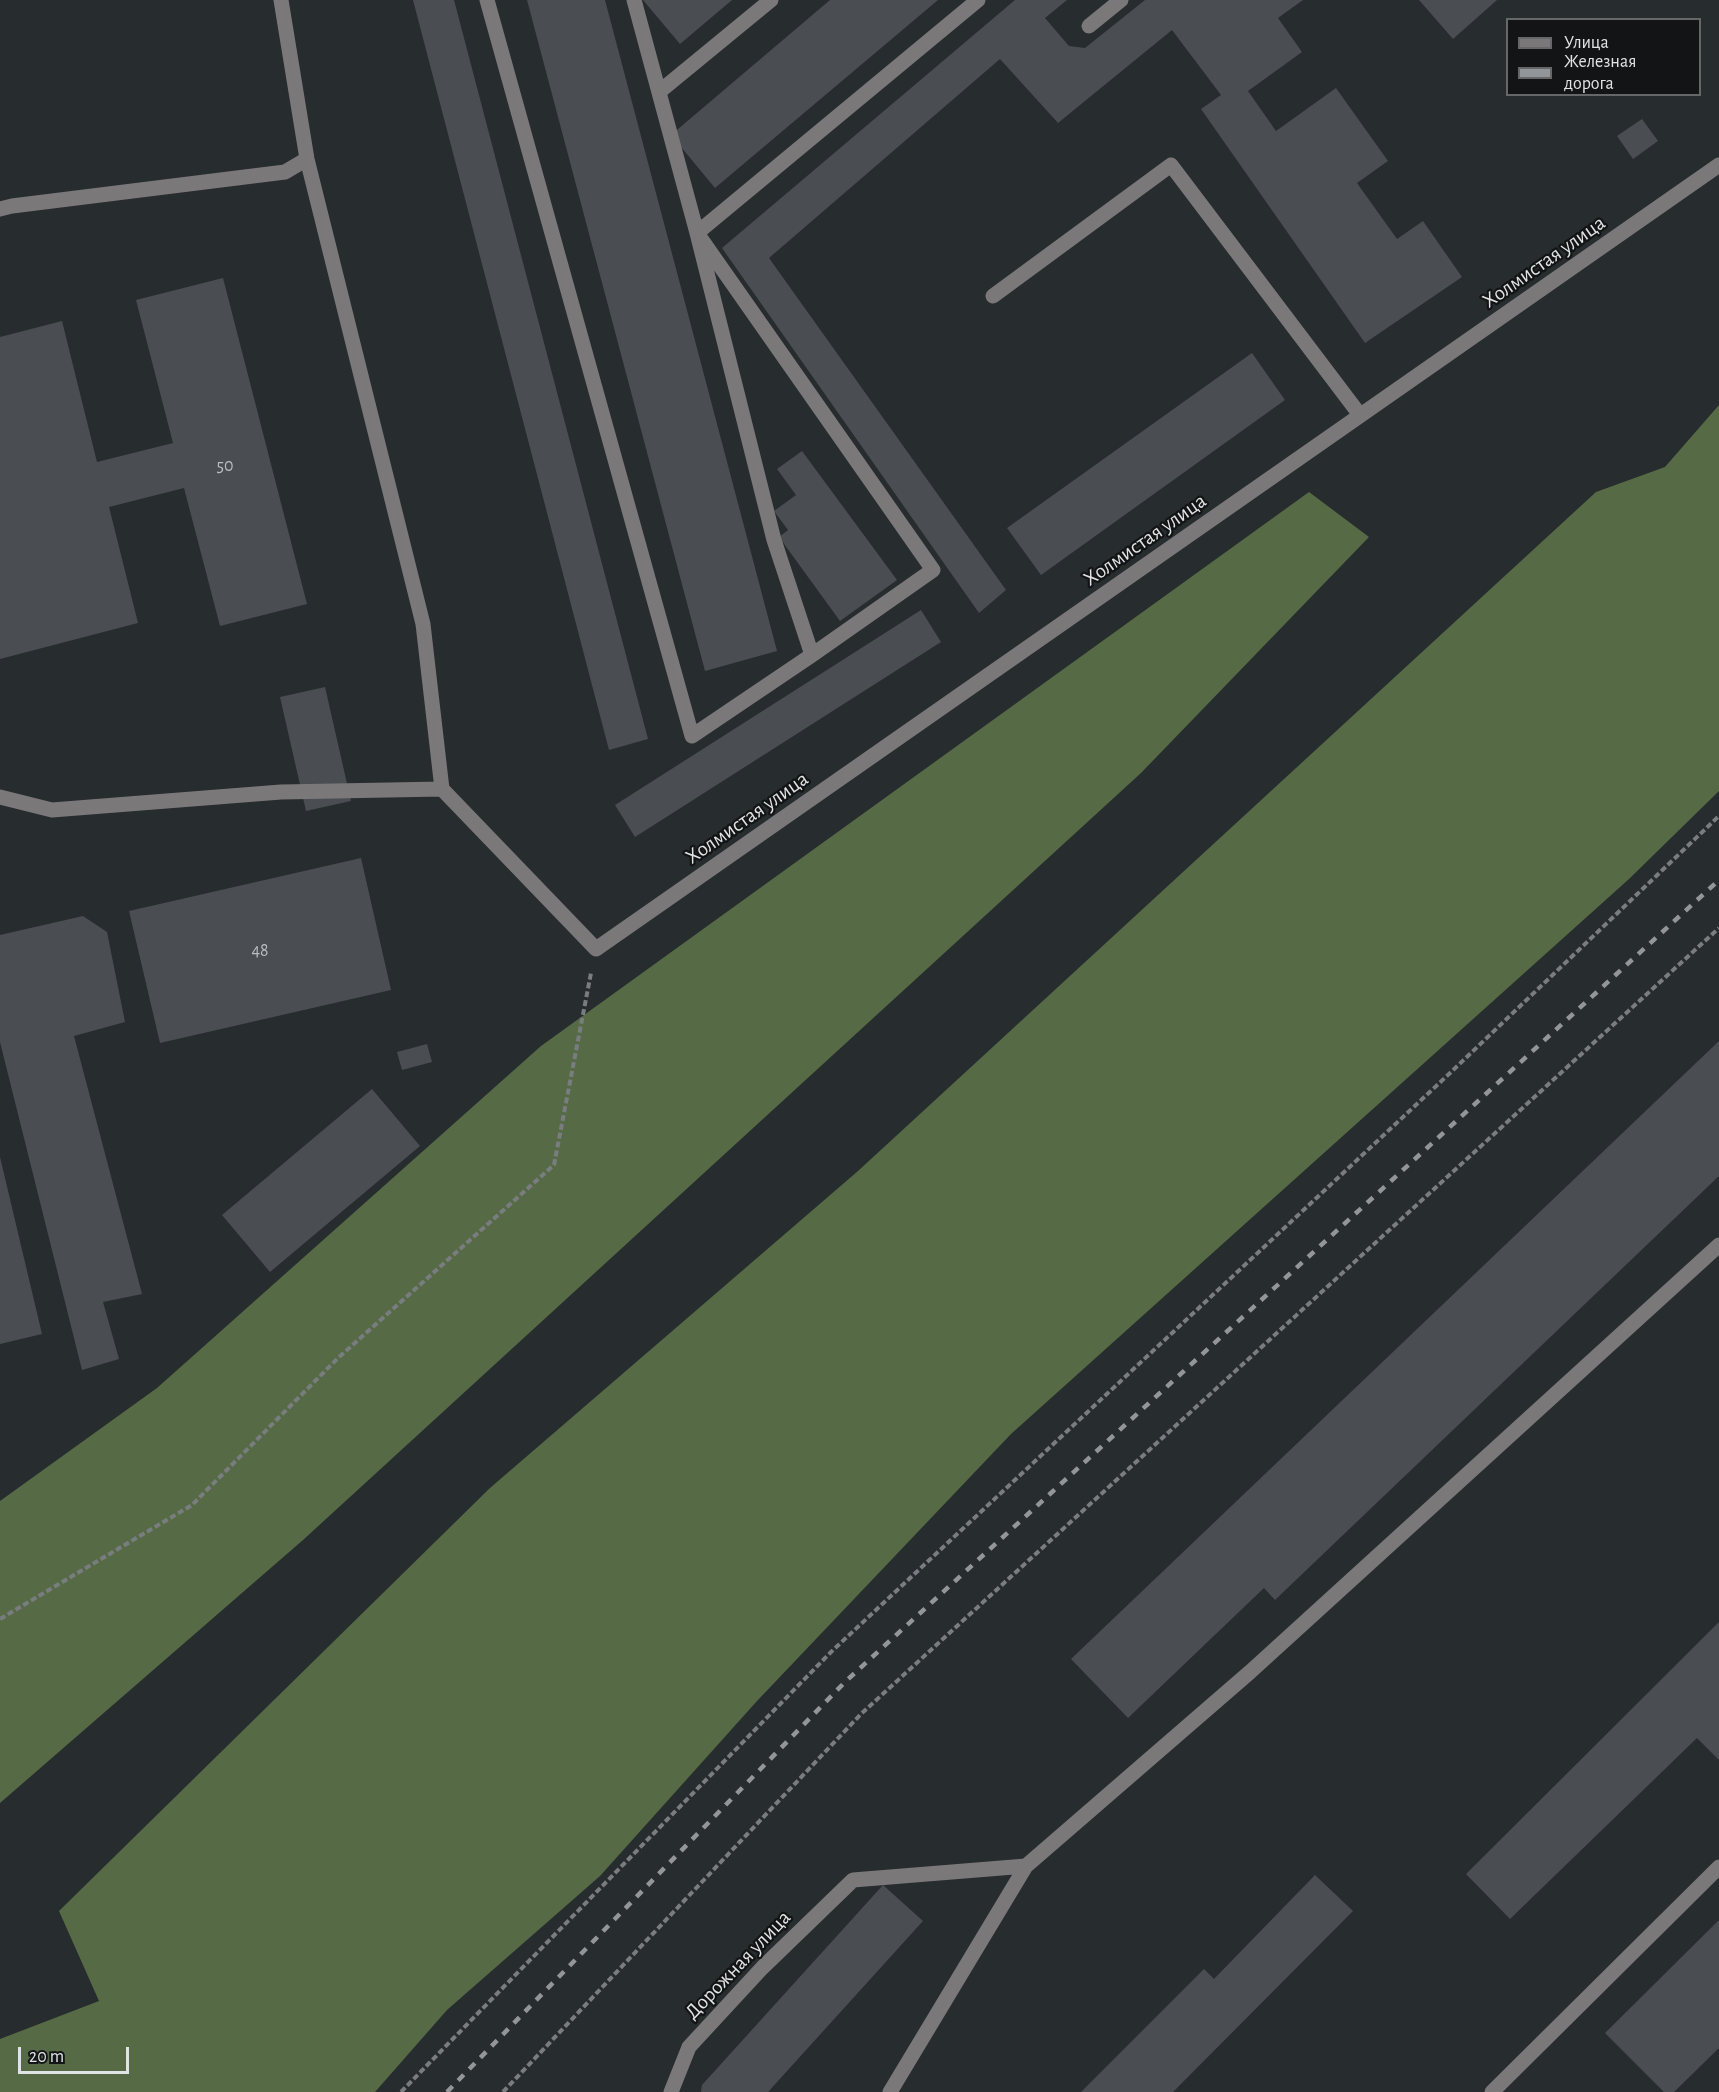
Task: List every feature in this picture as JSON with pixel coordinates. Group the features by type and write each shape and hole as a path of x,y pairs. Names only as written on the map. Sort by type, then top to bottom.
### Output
{"street":[{"path":"280,0 308,159 423,624 442,789 596,949"},
{"path":"487,0 692,736 933,570 697,233"},
{"path":"634,0 697,233 774,540 812,655"},
{"path":"659,92 771,0"},
{"path":"697,233 978,0"},
{"path":"1089,26 1121,0"},
{"path":"0,209 285,172 308,159"},
{"path":"993,296 1171,165 1360,416"},
{"name":"Холмистая улица","path":"596,949 1719,165"},
{"path":"0,797 52,810 281,792 442,789"},
{"path":"890,2092 1026,1866 1250,1672 1719,1245"},
{"name":"Дорожная улица","path":"671,2092 689,2047 762,1968 853,1880 1026,1866"},
{"path":"1492,2092 1719,1867"}],"path":[{"path":"401,2092 831,1652 1449,1074 1719,816"},
{"path":"503,2092 861,1714 1719,928"},
{"path":"0,1620 192,1505 337,1359 554,1166 596,949"}],"green space":[{"path":"1719,405 1719,791 1629,879 1011,1434 757,1701 600,1876 447,2010 375,2092 0,2092 0,2039 99,2001 59,1911 490,1488 858,1171 1596,492 1665,467"},
{"path":"1309,492 1369,537 1141,773 303,1540 0,1803 0,1501 157,1388 541,1046"}],"building":[{"path":"413,0 454,0 648,739 609,750"},
{"path":"527,0 605,0 777,651 705,671"},
{"path":"643,0 732,0 680,44"},
{"path":"830,0 938,0 715,188 671,135"},
{"path":"1015,0 1067,0 1045,18 1069,46 1085,48 1145,0 1303,0 1278,18 1302,52 1248,91 1276,131 1336,88 1388,161 1357,183 1397,239 1423,221 1462,277 1365,343 1201,109 1221,95 1172,30 1058,123 1000,59 769,258 1006,590 979,613 722,248"},
{"path":"1419,0 1497,0 1453,39"},
{"path":"1642,119 1658,141 1633,159 1617,136"},
{"path":"223,278 307,604 220,626 184,488 109,507 138,623 0,659 0,337 62,321 97,462 173,443 136,300"},
{"path":"1252,353 1285,400 1041,575 1007,528"},
{"path":"802,451 897,580 840,621 779,537 788,530 774,511 796,495 777,469"},
{"path":"921,610 941,642 635,837 615,805"},
{"path":"325,687 351,801 306,811 280,697"},
{"path":"361,858 391,990 160,1043 129,911"},
{"path":"83,916 107,932 125,1022 74,1036 142,1294 103,1302 119,1359 82,1370 0,1042 0,935"},
{"path":"1719,1041 1719,1176 1275,1600 1264,1588 1128,1718 1071,1659"},
{"path":"427,1044 432,1062 402,1070 397,1052"},
{"path":"372,1089 420,1146 270,1272 222,1215"},
{"path":"0,1157 42,1334 0,1344"},
{"path":"1719,1622 1719,1760 1697,1738 1510,1919 1466,1874"},
{"path":"1315,1875 1353,1911 1173,2092 1081,2092 1204,1969 1214,1979"},
{"path":"883,1885 923,1921 768,2092 701,2092 702,2085"},
{"path":"1719,1920 1719,2048 1674,2092 1664,2092 1605,2033"}],"railway":[{"path":"447,2092 845,1682 1719,880"}]}
